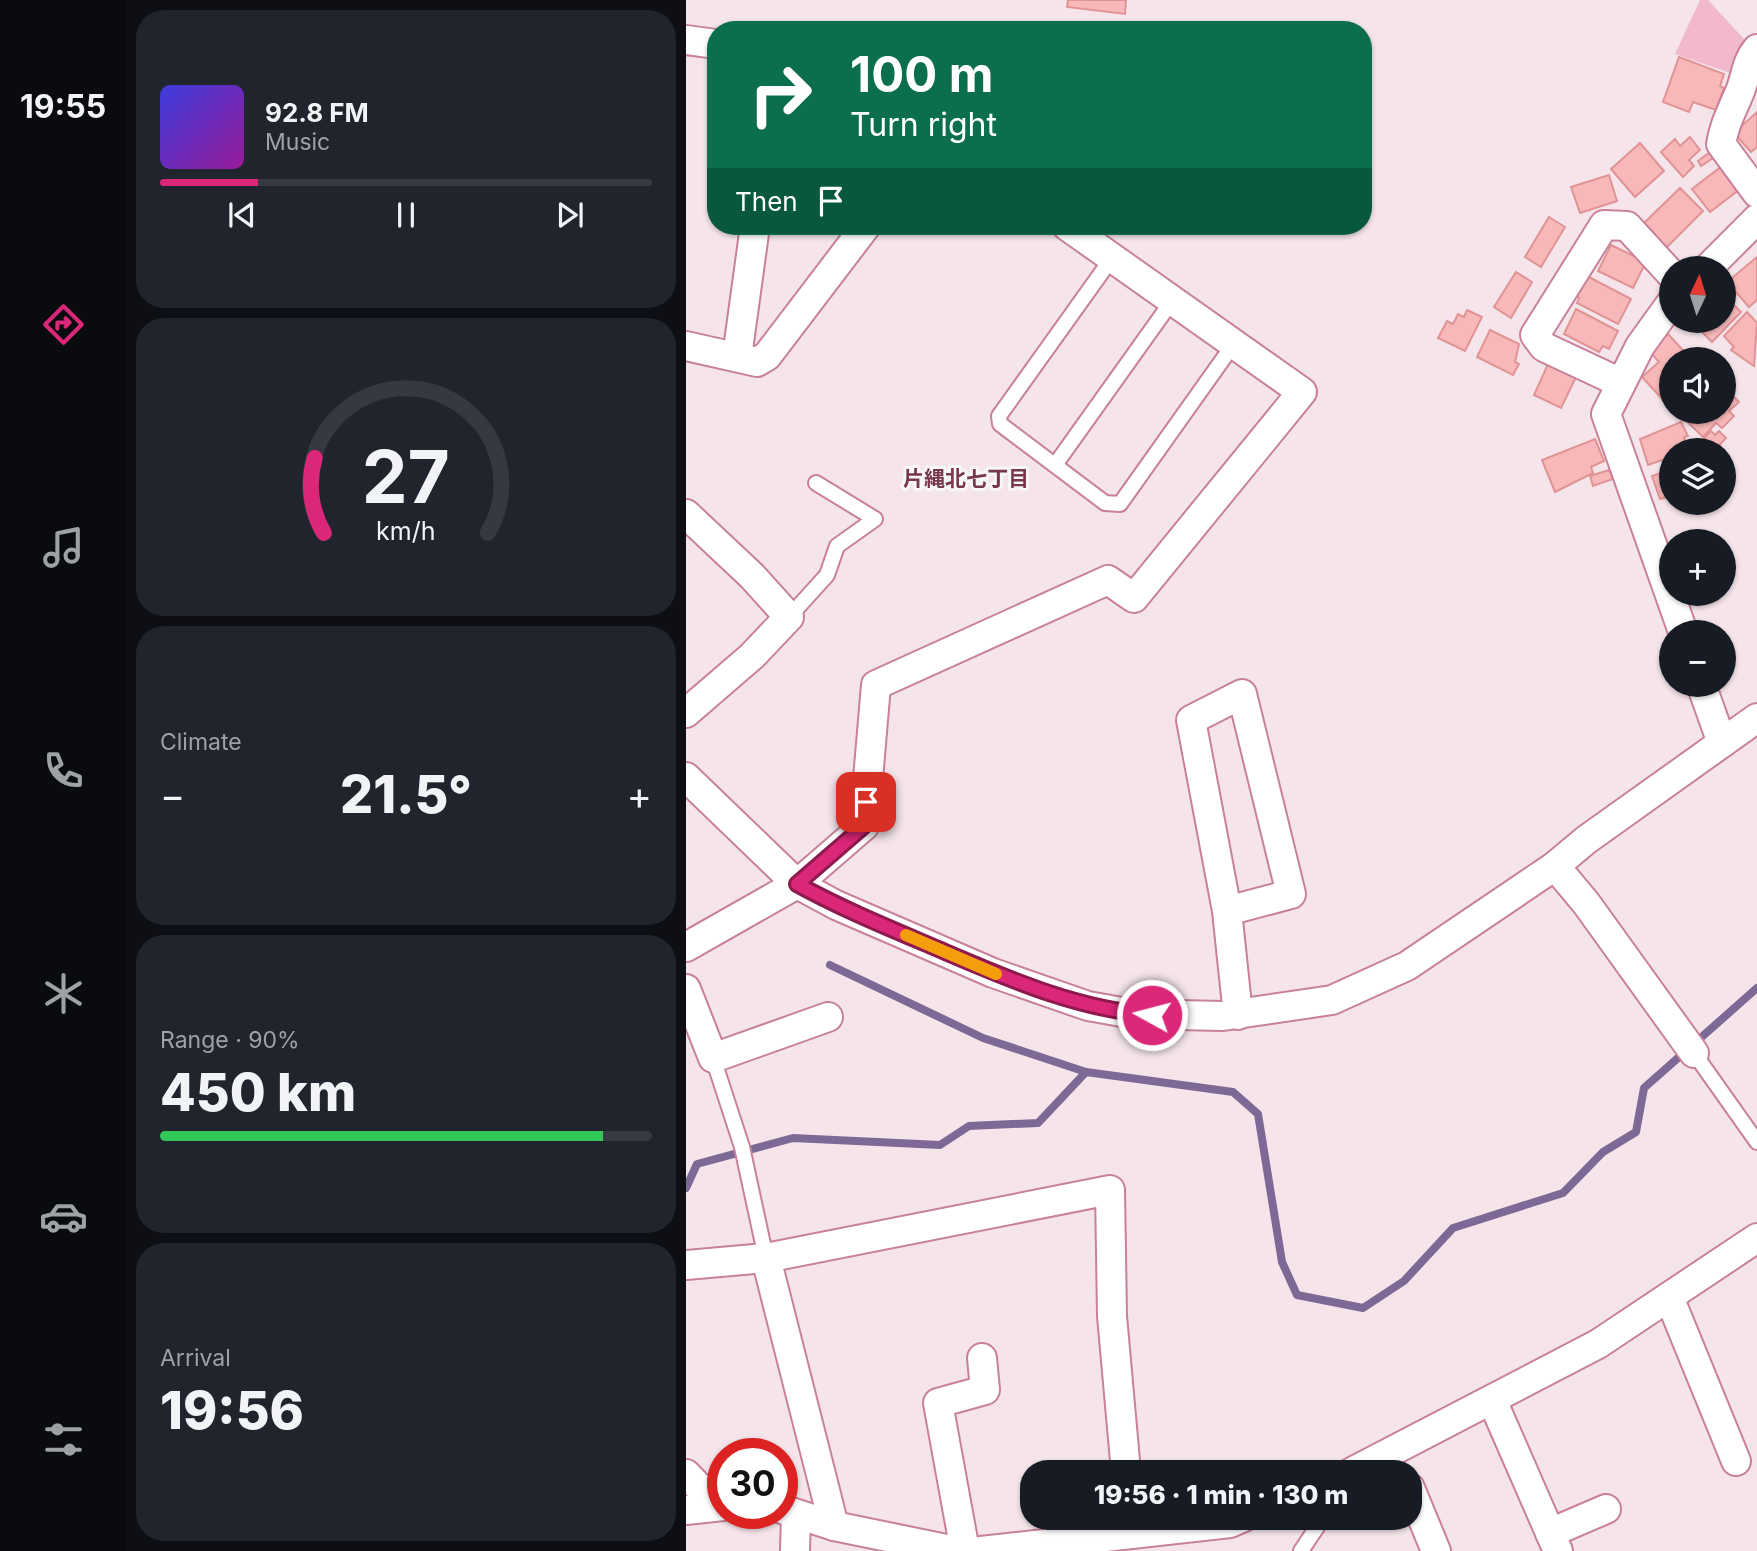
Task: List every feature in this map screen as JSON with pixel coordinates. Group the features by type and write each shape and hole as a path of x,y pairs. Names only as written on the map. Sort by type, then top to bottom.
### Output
{"street":[{"path":"686,40 707,43"},
{"path":"1757,49 1742,77 1740,94 1726,118 1721,144 1757,192"},
{"path":"1720,256 1757,219"},
{"path":"1621,383 1544,347 1535,335 1604,225 1627,226 1659,261"},
{"path":"737,357 754,235"},
{"path":"686,346 757,362 767,356 859,235"},
{"path":"686,947 797,884 864,826 876,685 1108,580 1134,598 1302,392 1080,235"},
{"path":"1659,320 1640,346 1606,414 1679,620"},
{"path":"686,514 752,576 789,617 752,656 686,713"},
{"path":"1227,911 1291,894 1242,694 1191,720 1227,911 1238,1015"},
{"path":"1706,697 1722,744"},
{"path":"686,777 797,884 836,905 993,973 1088,1006 1171,1016 1238,1015 1332,1000 1407,966 1555,866 1586,840 1757,718"},
{"path":"1555,866 1586,903 1693,1053"},
{"path":"686,989 713,1058 828,1017"},
{"path":"686,1265 766,1258 1111,1189 1112,1316 1125,1460"},
{"path":"1402,1460 1492,1400 1598,1344 1757,1238"},
{"path":"766,1258 834,1526"},
{"path":"1669,1297 1736,1461"},
{"path":"965,1551 938,1403 985,1390 982,1359"},
{"path":"1492,1400 1554,1542 1606,1510"},
{"path":"686,1474 707,1494"},
{"path":"686,1510 707,1508"},
{"path":"798,1514 875,1543 956,1551"},
{"path":"1422,1517 1436,1551"},
{"path":"792,1529 795,1551"},
{"path":"981,1551 1162,1530"}],"lane":[{"path":"1112,258 999,416 1000,424 1105,503 1120,504 1233,345"},
{"path":"1055,466 1172,301"},
{"path":"789,617 827,575 837,546 876,519 816,482"},
{"path":"1693,1053 1757,1142"},
{"path":"713,1058 742,1147 766,1258"},
{"path":"1301,1551 1315,1530"}],"shaded area":[{"path":"1700,0 1708,0 1755,51 1742,77 1675,54"}],"building":[{"path":"1068,0 1126,0 1125,14 1067,7"},
{"path":"1679,57 1724,74 1720,86 1724,88 1716,110 1693,102 1689,112 1663,102"},
{"path":"1757,112 1757,147 1751,152 1734,133"},
{"path":"1690,137 1700,150 1689,160 1694,166 1683,177 1661,152 1675,139 1680,146"},
{"path":"1640,143 1664,171 1635,197 1611,169"},
{"path":"1713,150 1716,156 1701,166 1698,161"},
{"path":"1722,166 1740,189 1710,212 1692,189"},
{"path":"1609,175 1617,201 1580,213 1571,187"},
{"path":"1680,188 1703,211 1664,250 1649,235 1652,231 1644,223"},
{"path":"1549,217 1565,227 1541,267 1525,257"},
{"path":"1611,245 1646,262 1633,288 1598,271"},
{"path":"1757,257 1757,300 1749,307 1736,292 1736,274"},
{"path":"1516,272 1532,282 1511,318 1494,307"},
{"path":"1585,275 1631,299 1618,324 1577,303 1579,298 1575,295"},
{"path":"1576,309 1618,331 1609,349 1603,346 1599,352 1564,334"},
{"path":"1467,310 1482,317 1465,351 1438,338 1447,321 1453,324 1458,314 1464,317"},
{"path":"1747,312 1757,323 1754,366 1736,353 1736,347 1724,336 1727,333 1736,333 1736,323"},
{"path":"1490,330 1519,344 1515,362 1519,364 1513,375 1477,357"},
{"path":"1703,333 1721,333 1712,342"},
{"path":"1668,334 1680,347 1659,347 1659,362 1649,351"},
{"path":"1659,362 1659,395 1642,377"},
{"path":"1548,364 1576,377 1561,408 1534,395"},
{"path":"1676,424 1682,424 1688,436 1659,438 1659,461 1648,465 1640,439"},
{"path":"1689,424 1715,424 1703,437"},
{"path":"1711,431 1715,435 1719,431 1726,438 1704,438"},
{"path":"1595,439 1604,461 1591,467 1593,473 1555,492 1542,460"},
{"path":"1609,470 1613,479 1593,486 1590,476"},
{"path":"1659,473 1659,496 1652,476"}],"waterway":[{"path":"830,965 983,1038 1086,1072"},
{"path":"686,1188 697,1164 793,1138 940,1145 969,1126 1038,1123 1086,1072 1233,1092 1258,1114 1282,1262 1297,1295 1363,1308 1404,1281 1453,1228 1563,1193 1603,1152 1636,1132 1644,1088 1757,988"}],"slow traffic":[{"path":"906,935 996,974"}],"district":[{"name":"片縄北七丁目","path":"966,479"}],"route":[{"path":"866,802 864,826 797,884 861,916 1053,996 1088,1006 1152,1015"}]}
